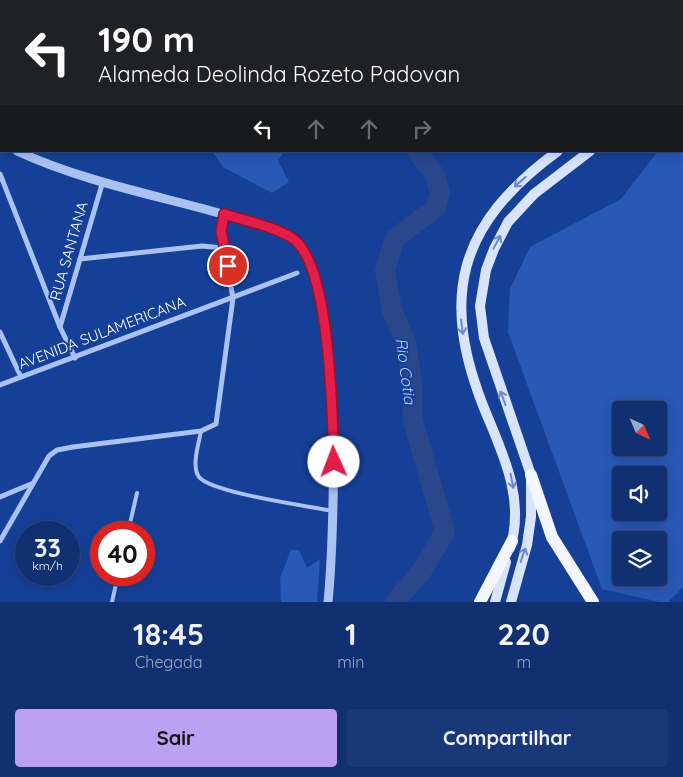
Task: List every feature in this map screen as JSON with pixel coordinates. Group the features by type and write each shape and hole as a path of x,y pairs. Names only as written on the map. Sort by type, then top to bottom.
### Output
{"main road":[{"path":"495,602 512,541 514,491 509,470 467,358 460,309 466,273 475,242 492,212 515,186 557,152"},
{"path":"589,152 534,194 508,222 486,270 480,306 484,338 552,537 593,602"},
{"path":"511,602 527,545 531,516 530,475"},
{"path":"480,602 512,541"}],"street":[{"path":"19,152 37,161 103,181 224,214 292,238 302,247 312,265 323,311 331,390 334,512 328,602"},
{"path":"0,174 60,327 75,358"},
{"name":"RUA SANTANA","path":"60,327 103,181"},
{"path":"0,541 31,484 49,456 57,450 73,446 202,432 216,424 233,298 221,231 224,214"},
{"path":"80,259 202,246 224,248"},
{"name":"AVENIDA SULAMERICANA","path":"0,385 297,273"},
{"path":"0,332 21,377"},
{"path":"0,497 31,484"}],"lane":[{"path":"202,432 196,469 199,477 208,483 243,494 334,512"},
{"path":"131,521 137,493"},
{"path":"112,602 116,586"}],"shaded area":[{"path":"213,152 283,152 278,161 289,182 272,193 223,167"},
{"path":"657,152 683,152 683,587 668,602 660,602 602,589 508,332 510,289 530,247 621,199"},
{"path":"291,550 299,550 307,568 320,559 317,602 281,602 280,578"}],"waterway":[{"name":"Rio Cotia","path":"395,602 421,572 445,532 413,421 412,382 406,343 392,310 385,271 395,238 436,208 440,192 434,174 418,152"}],"route":[{"path":"228,266 221,231 224,214 292,238 302,247 312,265 323,311 331,390 334,462"}]}
